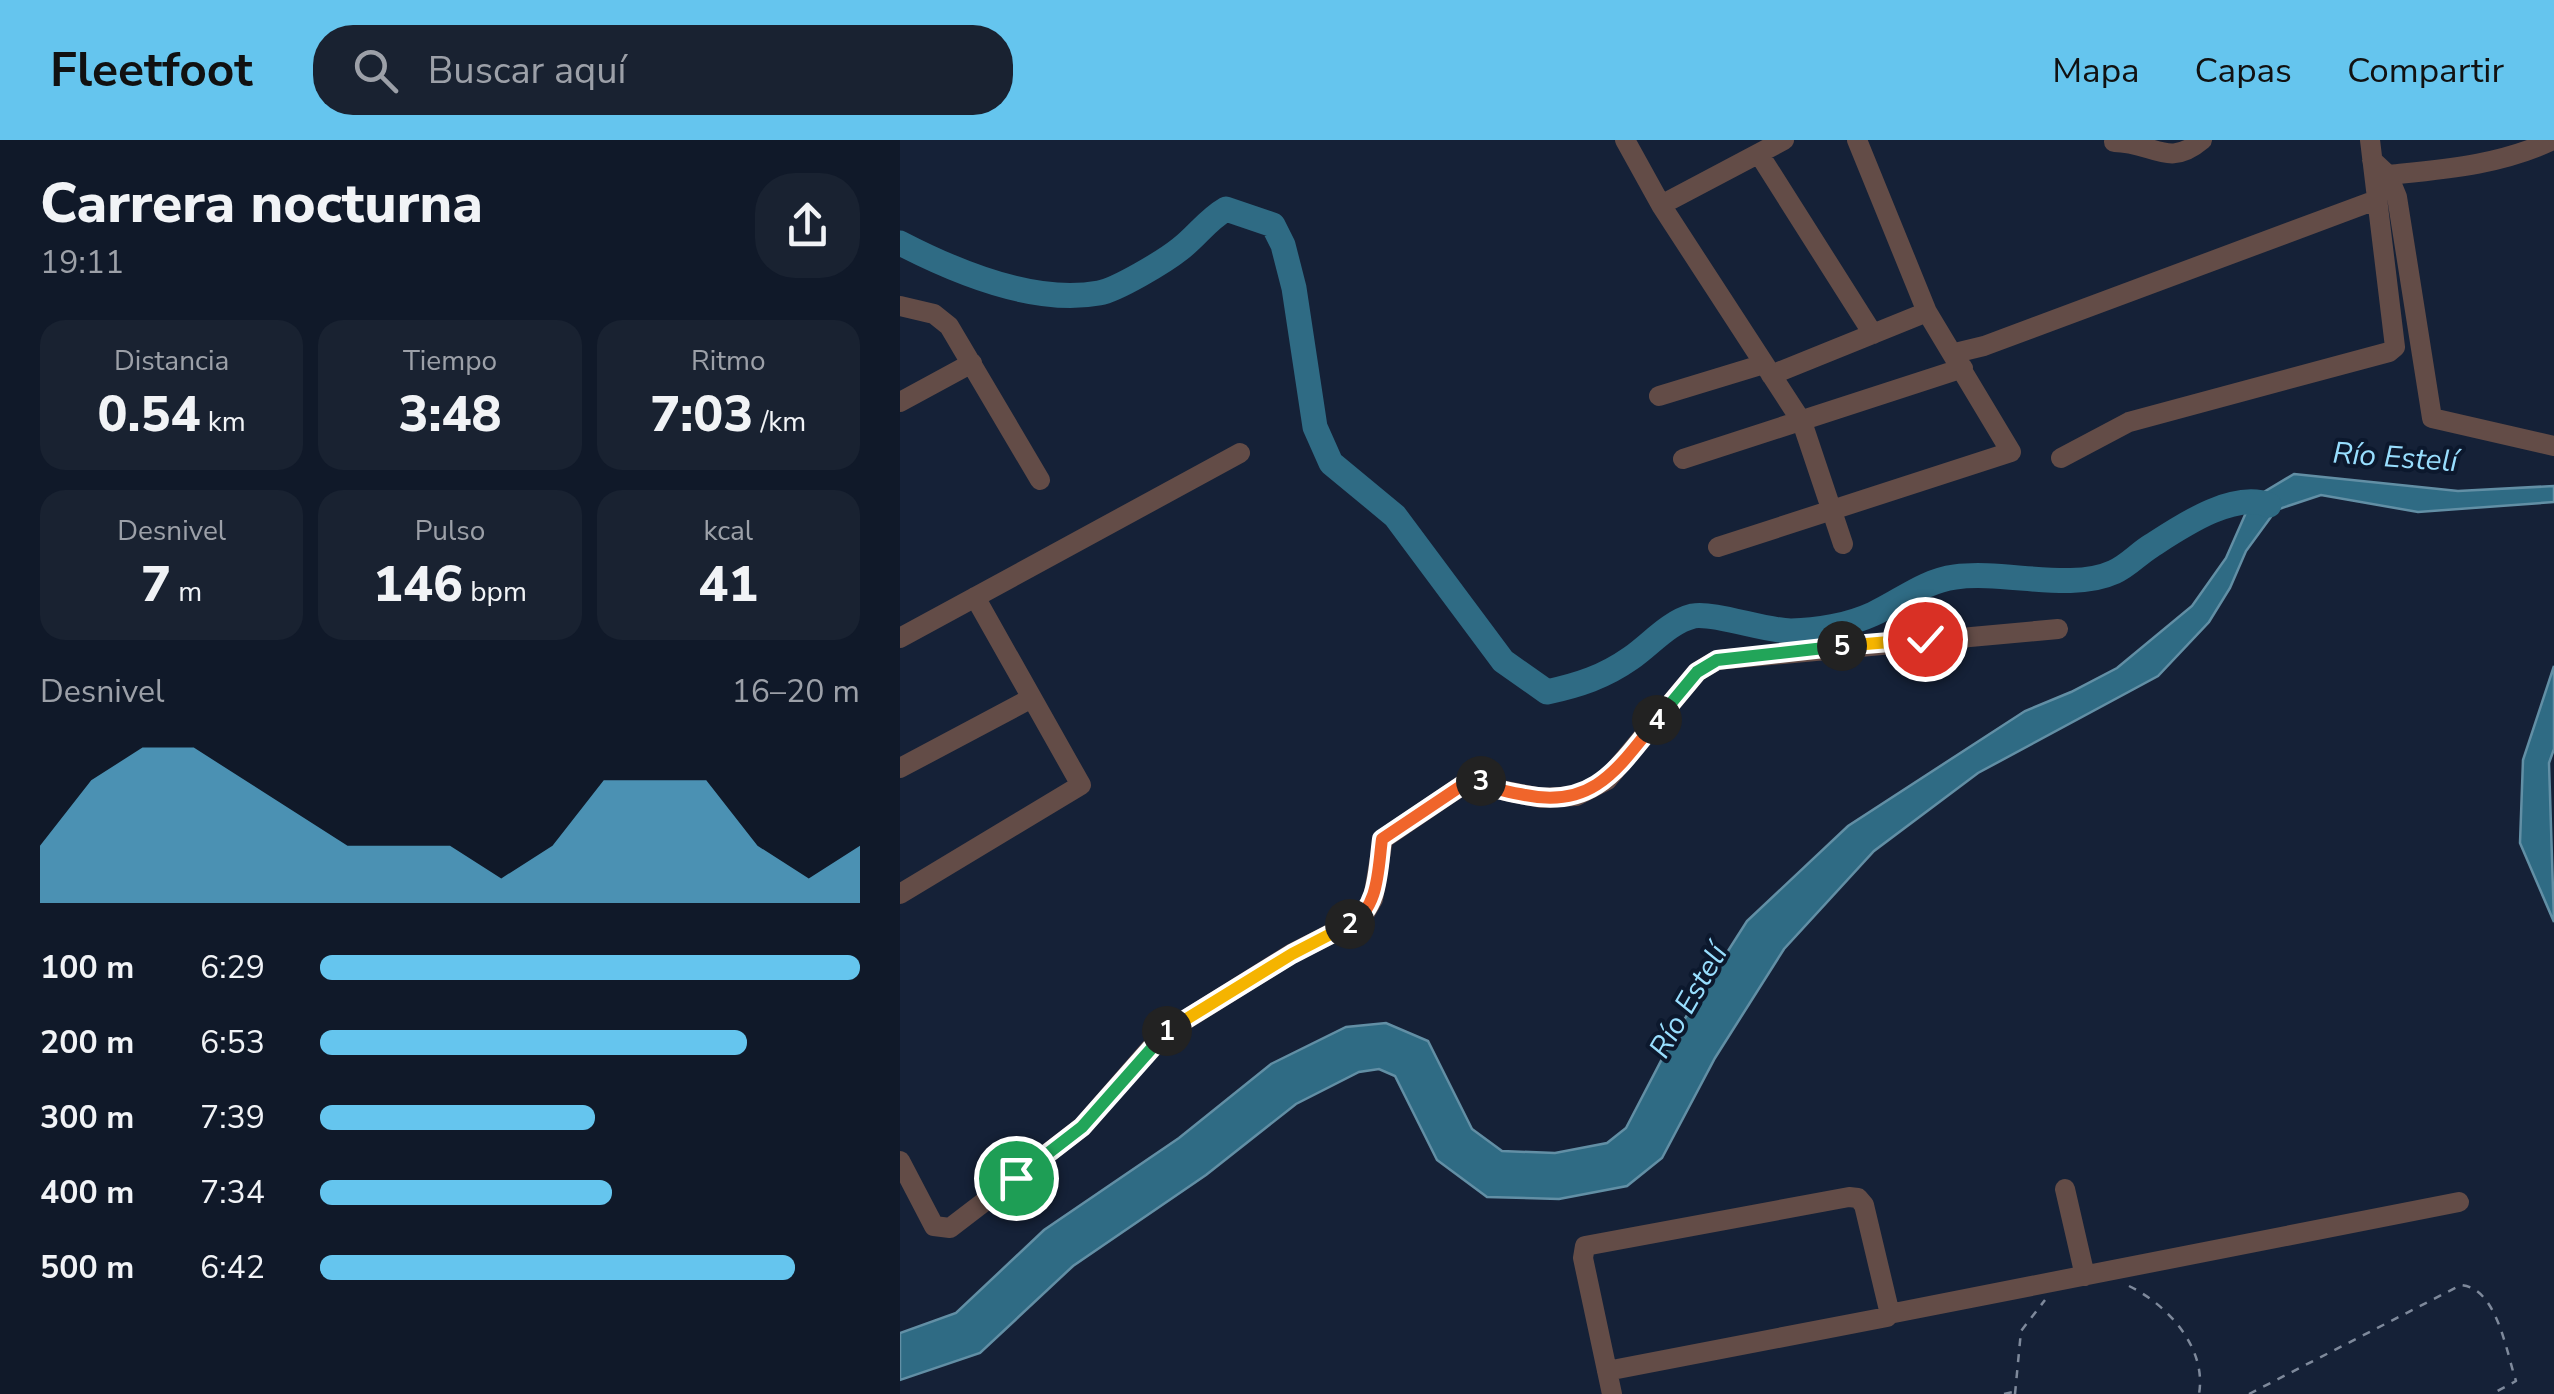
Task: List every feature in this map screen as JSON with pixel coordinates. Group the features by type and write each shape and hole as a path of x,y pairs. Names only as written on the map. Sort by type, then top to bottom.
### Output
{"street":[{"path":"1625,140 1660,205 1802,422 1843,544"},
{"path":"1660,205 1784,140"},
{"path":"1718,547 2010,452 1927,312 1857,140"},
{"path":"2114,142 2132,142 2174,156 2188,152 2202,140"},
{"path":"2376,158 2493,163 2520,156 2553,140"},
{"path":"1759,154 1873,334"},
{"path":"2061,458 2129,422 2389,352 2395,347 2376,200 2376,158"},
{"path":"2376,158 2398,196 2432,418 2554,446"},
{"path":"1683,459 1802,422 1959,361 1984,346 2376,200"},
{"path":"900,306 943,319 1040,480"},
{"path":"1659,396 1768,369 1927,312"},
{"path":"900,402 972,363"},
{"path":"900,638 1240,453"},
{"path":"900,894 1081,785 975,597"},
{"path":"900,1161 934,1226 950,1228 1082,1127 1162,1034 1292,954 1362,918 1372,898 1382,839 1467,782 1480,780 1492,788 1541,798 1576,796 1607,780 1697,672 1717,660 2058,630"},
{"path":"900,768 1030,699"},
{"path":"2065,1189 2085,1276"},
{"path":"1612,1394 1584,1258 1585,1246 1858,1198 1864,1205 1889,1314"},
{"path":"1607,1371 2459,1202"}],"path":[{"path":"2126,1284 2150,1296 2188,1336 2201,1380 2199,1394"},
{"path":"2249,1394 2461,1286 2473,1286 2486,1296 2516,1381 2492,1394"},
{"path":"2004,1394 2015,1393 2020,1332 2052,1291"}],"water":[{"name":"Río Estelí","path":"2294,474 2458,491 2554,486 2554,502 2418,512 2321,495 2276,510 2246,551 2209,622 2158,676 1978,773 1874,851 1784,949 1715,1058 1662,1158 1627,1186 1559,1199 1487,1197 1437,1160 1395,1076 1379,1069 1359,1072 1296,1104 1206,1175 1073,1266 980,1353 900,1380 900,1333 956,1313 1044,1230 1179,1138 1271,1064 1346,1027 1386,1023 1428,1041 1472,1129 1502,1151 1555,1153 1607,1143 1626,1128 1675,1034 1747,921 1848,826 2025,711 2117,668 2192,606 2226,558 2252,499"},
{"path":"2554,666 2554,749 2549,763 2554,922 2520,843 2523,760"}],"waterway":[{"path":"900,243 996,283 1074,295 1107,291 1164,261 1226,209 1273,225 1283,245 1294,288 1315,427 1331,463 1395,516 1503,661 1547,692 1611,670 1668,628 1693,616 1780,630 1811,630 1864,618 1944,579 2097,578 2119,569 2208,513 2240,503 2269,505"}],"route":[{"path":"1016,1178 1082,1127 1162,1034 1292,954 1362,918 1372,898 1382,839 1467,782 1480,780 1492,788 1541,798 1576,796 1607,780 1697,672 1717,660 1925,639"}]}
